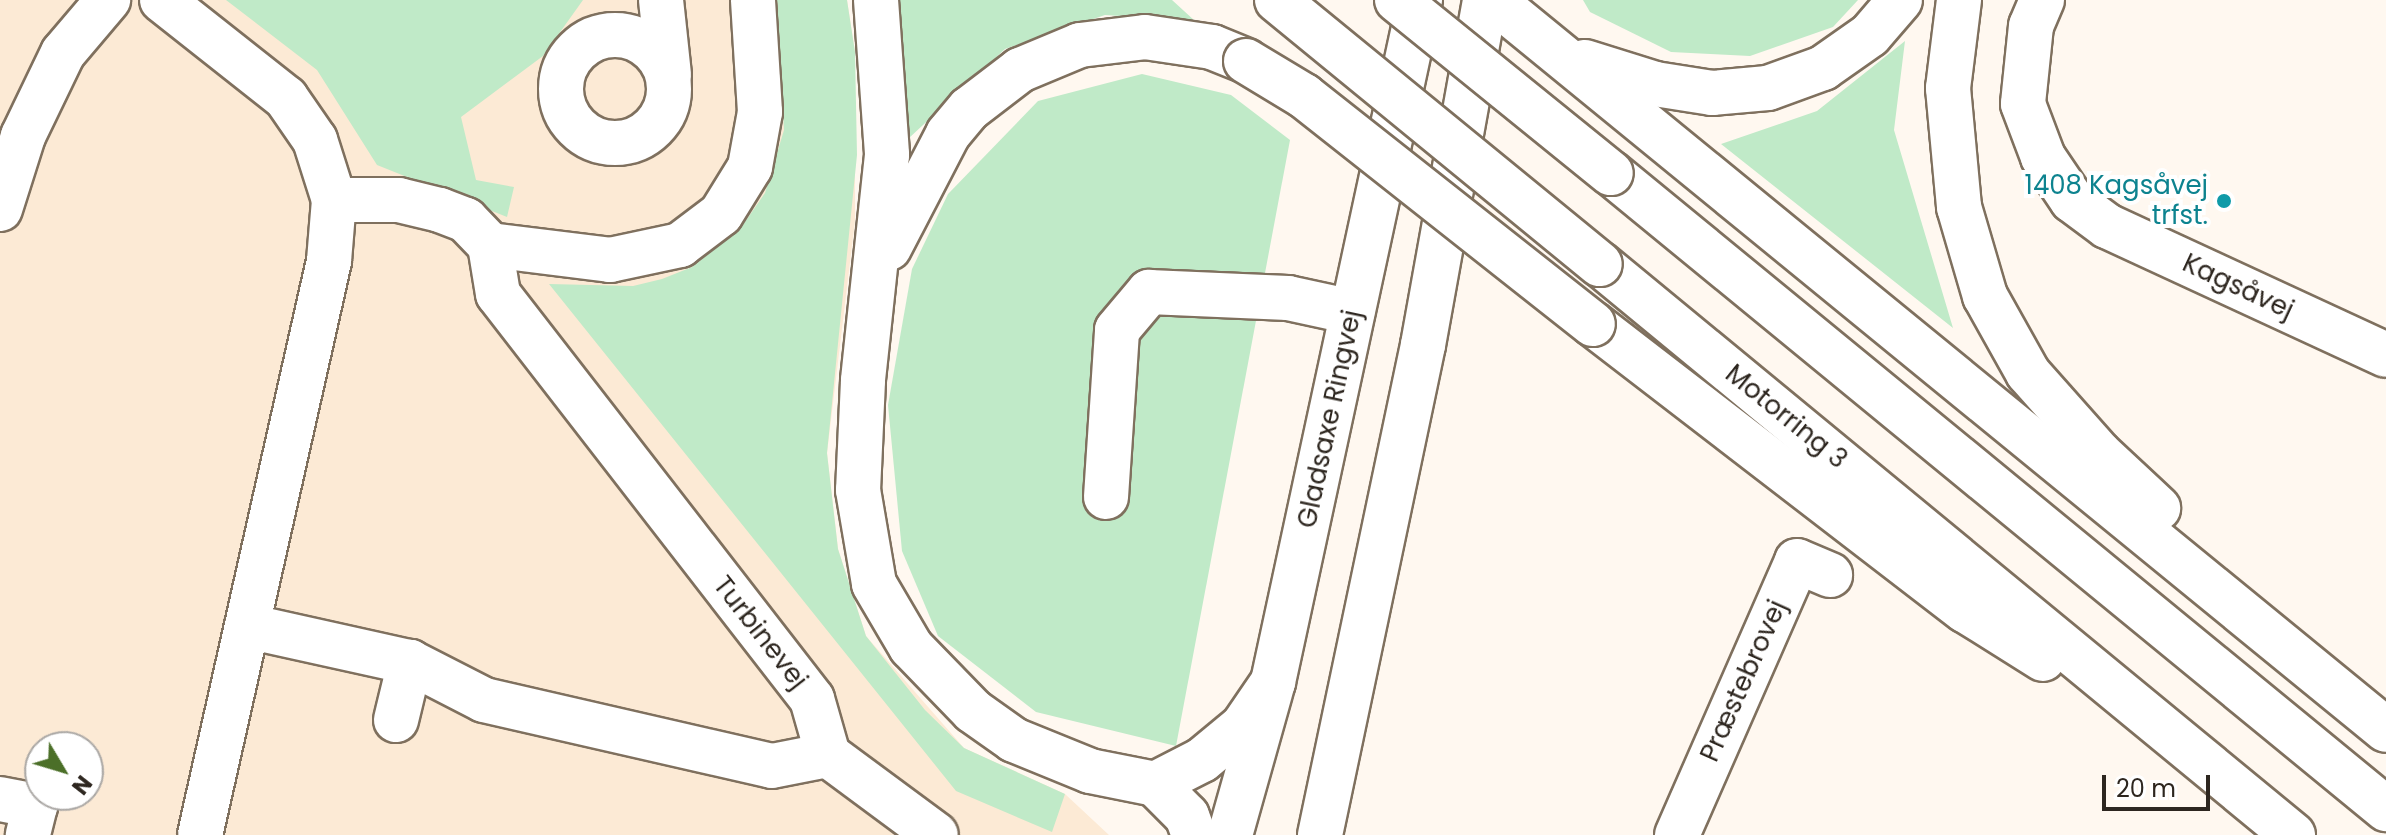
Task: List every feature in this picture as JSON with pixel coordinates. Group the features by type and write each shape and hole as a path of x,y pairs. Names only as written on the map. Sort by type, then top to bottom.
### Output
{"main road":[{"path":"0,209 23,136 63,53 108,0"},
{"path":"162,0 286,98 315,140 334,200 329,261 200,835"},
{"path":"661,0 669,75 664,115 651,130 634,141 593,139 565,111 561,91 574,52 596,20 643,41 659,55 669,75"},
{"path":"334,200 399,200 440,210 466,220 490,245 610,260 680,245 721,214 750,167 760,112 753,0"},
{"path":"876,0 887,155 863,381 858,490 874,584 911,647 973,711 1014,740 1090,771 1155,784 1187,816 1194,835"},
{"name":"Motorring 3","path":"1277,0 2293,835"},
{"path":"1397,0 2386,809"},
{"name":"Gladsaxe Ringvej","path":"1230,835 1273,682 1420,0"},
{"path":"1320,835 1423,345 1485,0"},
{"path":"1493,0 2386,727"},
{"path":"1560,54 1655,84 1712,93 1768,88 1823,68 1870,35 1900,0"},
{"path":"1959,0 1948,88 1959,207 1985,296 2028,373 2099,453 2386,727"},
{"name":"Kagsåvej","path":"2042,0 2031,26 2023,104 2043,157 2072,200 2107,226 2386,355"},
{"path":"876,276 948,134 969,109 1020,70 1080,45 1145,37 1212,47 1246,61 1304,96 1593,324 1965,610 2201,759"},
{"name":"Turbinevej","path":"490,245 498,294 812,699 828,755"},
{"path":"1106,497 1117,330 1149,292 1288,298 1353,312"},
{"name":"Præstebrovej","path":"1677,835 1797,561 1830,575"},
{"path":"247,626 410,662 480,718 772,766 828,755 936,835"},
{"path":"396,720 410,662"},
{"path":"1155,784 1202,760 1243,726 1273,682"},
{"path":"0,799 35,806 31,835"}],"shaded area":[{"path":"0,0 847,0 855,52 855,221 827,453 838,549 866,636 964,748 1065,794 1109,835 0,835"}],"green space":[{"path":"226,0 583,0 543,56 461,117 476,180 514,187 507,217 377,165 317,70"},
{"path":"777,0 847,0 855,52 857,155 827,453 838,549 866,636 925,710 964,748 1065,794 1052,832 956,791 549,284 633,286 662,279 692,267 740,229 765,193 784,130"},
{"path":"891,0 1172,0 1195,21 1105,15 1005,49 909,138"},
{"path":"1583,0 1858,0 1833,27 1750,56 1671,52 1590,12"},
{"path":"1905,41 1894,130 1953,328 1721,144 1817,111"},
{"path":"1142,74 1231,95 1290,140 1176,746 1036,712 938,636 902,551 888,405 912,269 948,194 1038,101"}],"place":[{"name":"1408 Kagsåvej trfst.","path":"2224,201"}]}
